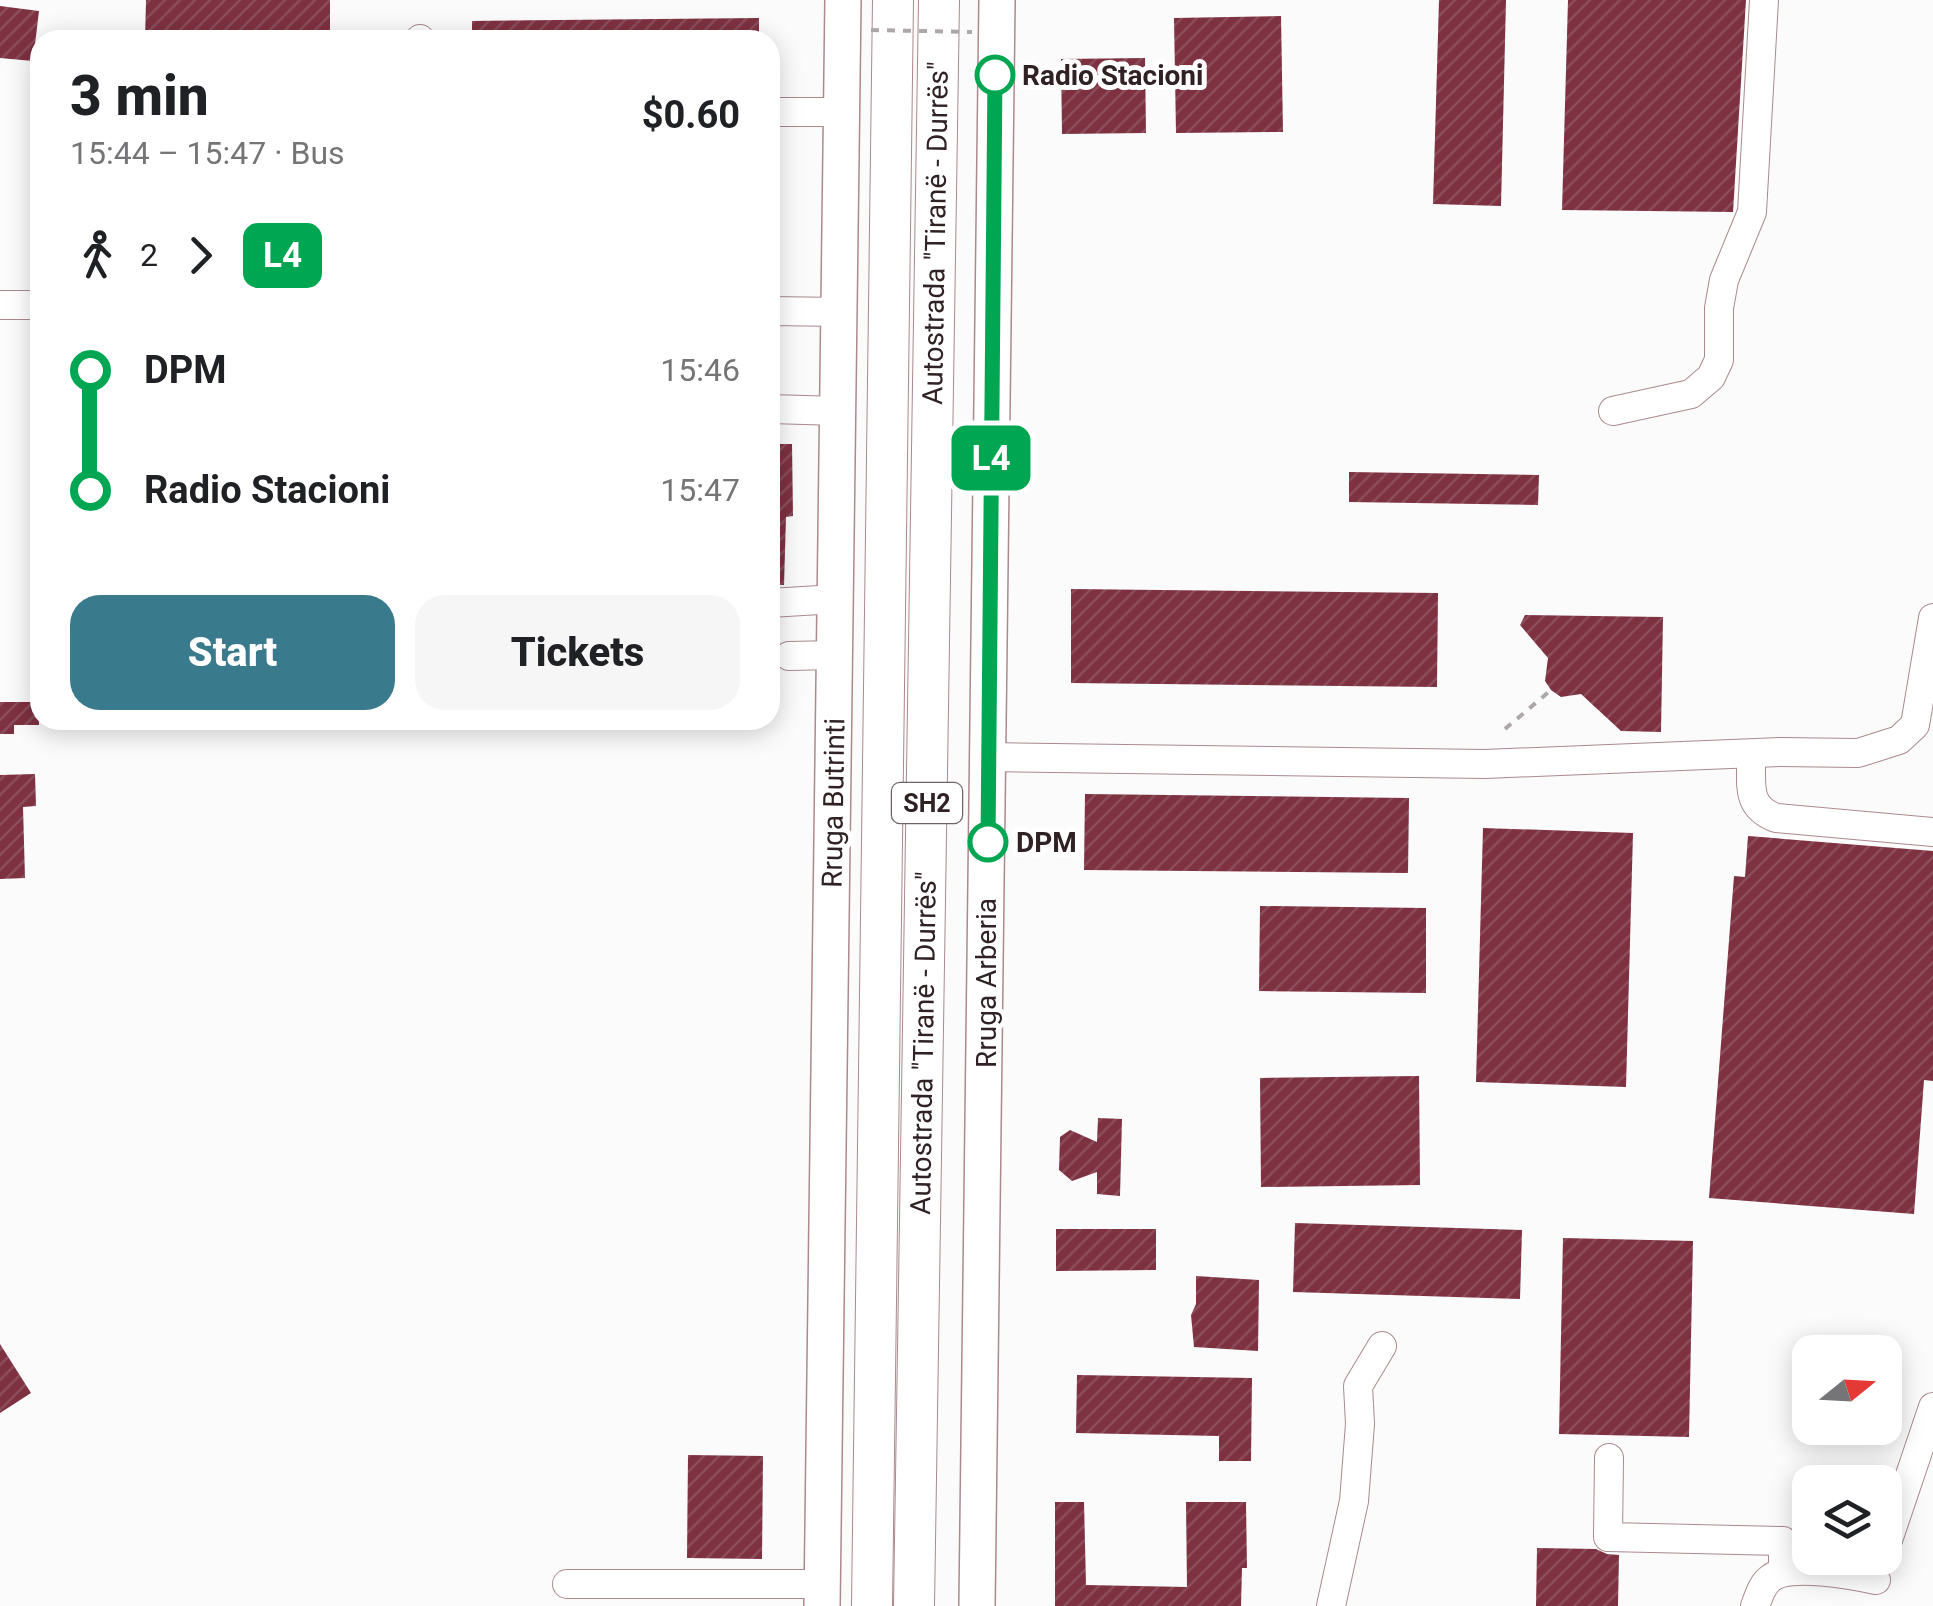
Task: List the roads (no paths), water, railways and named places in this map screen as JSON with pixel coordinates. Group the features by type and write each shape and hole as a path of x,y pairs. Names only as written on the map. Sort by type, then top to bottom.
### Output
{"highway":[{"name":"Autostrada \"Tiranë - Durrës\"","path":"914,1606 939,0"},
{"name":"Autostrada \"Tiranë - Durrës\"","path":"872,1606 882,15"}],"main road":[{"name":"Rruga Butrinti","path":"822,1595 843,0"},
{"name":"Rruga Arberia","path":"977,1606 997,0"}],"street":[{"path":"1614,411 1691,394 1711,377 1718,360 1724,280 1752,212 1764,0"},
{"path":"780,112 842,112"},
{"path":"0,305 30,306"},
{"path":"780,311 840,312"},
{"path":"780,408 839,411"},
{"path":"780,602 836,599"},
{"path":"988,758 1484,764 1858,753 1904,737 1917,720 1933,618"},
{"path":"789,656 835,655"},
{"path":"1750,755 1754,804 1761,812 1776,818 1933,832"},
{"path":"1331,1606 1354,1501 1360,1424 1358,1386 1382,1346"},
{"path":"1902,1499 1933,1407"},
{"path":"1609,1458 1608,1538 1783,1541 1783,1572"},
{"path":"1755,1606 1768,1580 1783,1572 1841,1573 1876,1581"},
{"path":"567,1584 822,1595"}],"place":[{"name":"Radio Stacioni","path":"995,75"},
{"name":"DPM","path":"988,842"}]}
